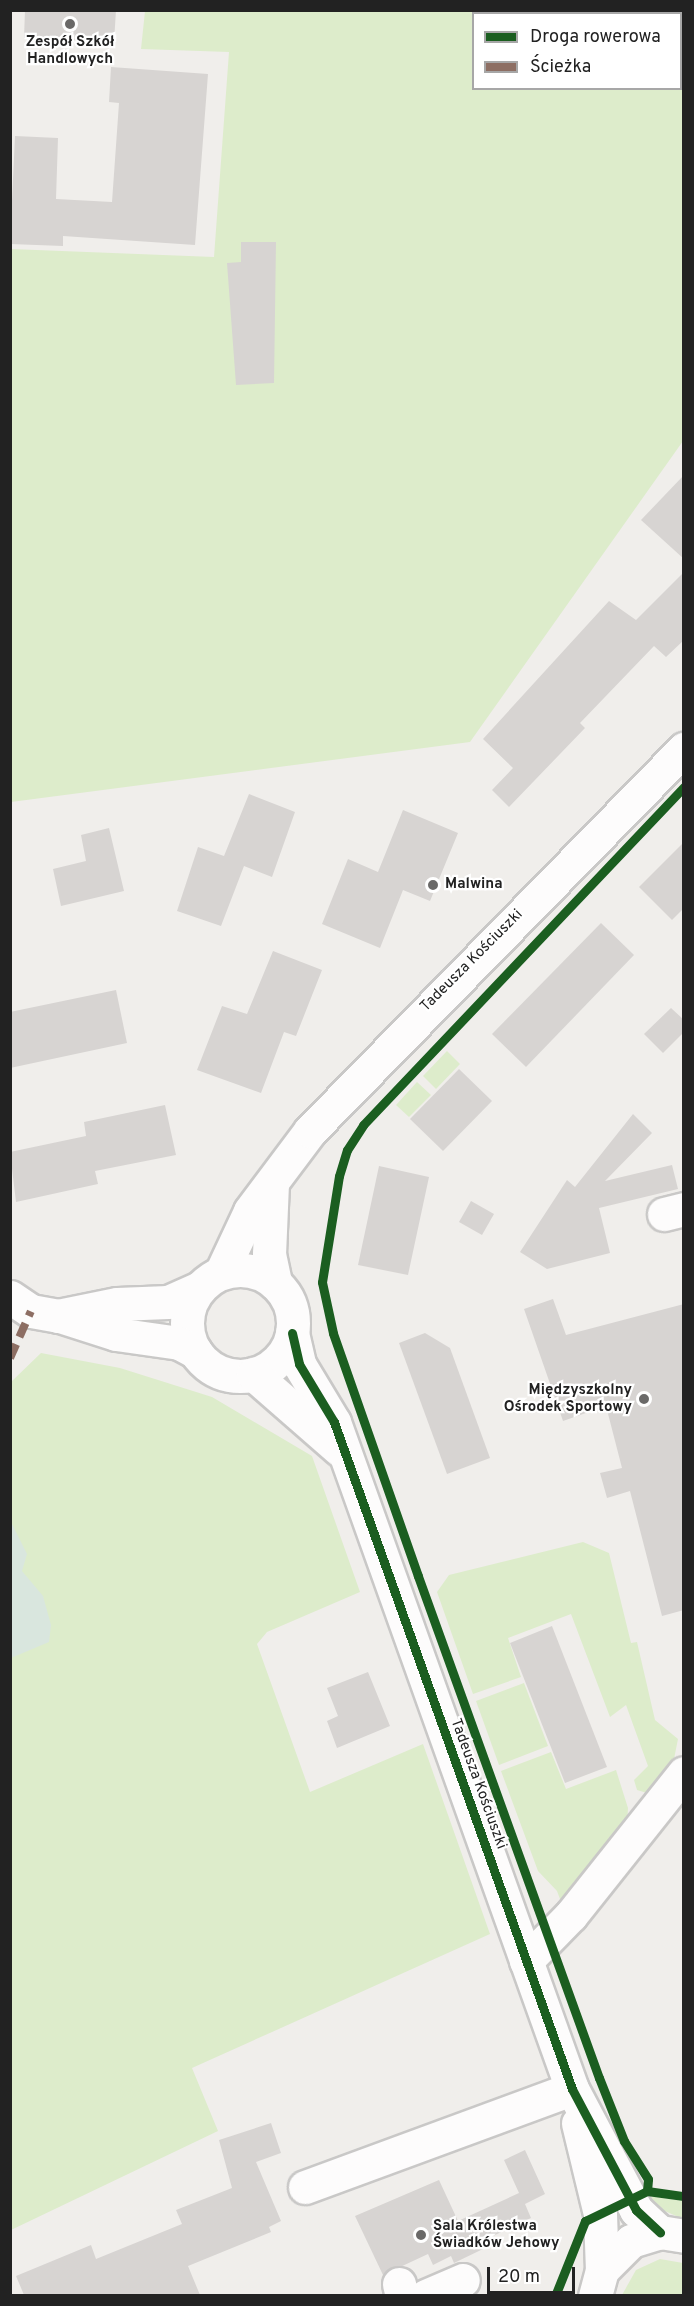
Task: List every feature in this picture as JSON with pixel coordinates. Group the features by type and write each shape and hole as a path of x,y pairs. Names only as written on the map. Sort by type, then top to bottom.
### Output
{"street":[{"name":"Tadeusza Kościuszki","path":"211,1280 250,1211 310,1131 421,1013 684,749"},
{"path":"10,1297 31,1311 58,1316 106,1332 179,1342 227,1374 253,1374 279,1359 292,1333 290,1306 275,1283 269,1254 272,1183"},
{"path":"58,1316 117,1304 168,1302 211,1280 250,1270 275,1283"},
{"path":"196,1352 190,1340 188,1312 211,1280"},
{"name":"Tadeusza Kościuszki","path":"292,1333 299,1364 324,1400 572,2089 600,2214 599,2283"},
{"name":"Tadeusza Kościuszki","path":"253,1374 344,1454"},
{"path":"526,1961 571,1915 684,1773"},
{"name":"Tadeusza Kościuszki","path":"572,2089 645,2223 672,2234"},
{"path":"305,2187 572,2089"},
{"path":"599,2283 631,2241 672,2234"},
{"path":"409,2292 463,2280"}],"green space":[{"path":"145,11 683,11 683,441 470,742 11,802 11,249 214,257 229,52 141,49"},
{"path":"447,1051 460,1064 436,1089 423,1076"},
{"path":"417,1082 431,1095 409,1117 396,1105"},
{"path":"41,1353 120,1368 212,1397 312,1456 360,1592 267,1632 257,1644 310,1792 423,1744 490,1934 192,2068 218,2131 11,2230 10,1394 12,1381"},
{"path":"583,1542 609,1553 631,1643 637,1642 655,1720 678,1739 673,1764 647,1793 637,1790 634,1780 648,1766 626,1705 610,1717 571,1614 508,1638 521,1677 473,1694 437,1592 449,1575"},
{"path":"524,1683 548,1746 499,1765 476,1701"},
{"path":"551,1752 566,1789 616,1770 628,1808 627,1825 563,1907 557,1891 538,1871 501,1771"},
{"path":"646,2197 683,2201 683,2219 658,2208"},
{"path":"660,2259 683,2263 683,2295 622,2295 636,2270"}],"shaded area":[{"path":"10,1520 27,1554 22,1571 43,1596 51,1625 49,1642 11,1658"}],"building":[{"name":"Zespół Szkół Handlowych","path":"25,10 116,10 114,42 24,38"},
{"path":"111,67 208,74 195,245 63,236 63,246 10,244 15,136 58,138 56,199 112,202 119,103 109,102"},
{"path":"241,242 276,242 274,383 236,385 227,263 241,262"},
{"path":"684,475 684,559 641,520"},
{"path":"684,572 684,640 666,657 654,646 580,723 585,728 509,807 492,790 513,768 483,739 609,601 636,620"},
{"path":"249,794 295,812 272,877 244,866 221,926 177,911 198,847 224,856"},
{"path":"403,810 458,833 430,901 403,890 380,948 322,924 348,859 378,872"},
{"path":"109,828 124,891 61,906 53,869 86,861 81,835"},
{"path":"684,842 684,908 672,920 639,887"},
{"path":"601,923 634,955 526,1067 492,1034"},
{"path":"273,951 322,970 296,1036 284,1032 261,1093 197,1070 222,1006 247,1014"},
{"path":"116,990 127,1043 10,1068 10,1012"},
{"path":"671,1008 684,1020 684,1032 663,1053 644,1034"},
{"path":"459,1069 492,1101 443,1151 410,1119"},
{"path":"165,1105 176,1155 95,1171 98,1184 16,1202 10,1152 86,1136 84,1122"},
{"path":"633,1114 652,1133 605,1181 672,1165 678,1189 599,1208 610,1253 547,1269 520,1252 567,1180 575,1187"},
{"path":"379,1166 429,1177 408,1275 358,1265"},
{"path":"471,1201 494,1214 482,1235 459,1222"},
{"name":"Międzyszkolny Ośrodek Sportowy","path":"553,1299 566,1335 684,1304 684,1610 662,1616 630,1491 607,1498 600,1473 622,1468 606,1406 563,1421 524,1309"},
{"path":"425,1333 450,1348 490,1458 447,1474 399,1343"},
{"path":"552,1626 607,1767 565,1783 510,1643"},
{"path":"368,1672 390,1726 337,1748 327,1721 338,1716 327,1688"},
{"path":"271,2123 281,2153 256,2162 281,2221 269,2227 271,2232 188,2266 200,2295 24,2295 16,2276 91,2245 96,2259 182,2224 176,2210 232,2188 219,2140"},
{"name":"Sala Królestwa Świadków Jehowy","path":"525,2150 545,2194 525,2204 531,2218 480,2242 483,2249 454,2263 451,2256 433,2265 428,2254 383,2275 355,2216 439,2180 458,2221 519,2193 504,2160"}],"marked path":[{"path":"10,1358 31,1311"}],"cycle path":[{"path":"647,2191 648,2179 624,2141 599,2078 418,1576 333,1333 322,1282 339,1176 347,1150 363,1125 684,787"},
{"path":"292,1333 299,1364 334,1422 572,2089 636,2210 660,2232"},
{"path":"555,2296 585,2221 647,2191 684,2196"}],"place":[{"name":"Zespół Szkół Handlowych","path":"70,24"},
{"name":"Malwina","path":"433,885"},
{"name":"Międzyszkolny Ośrodek Sportowy","path":"644,1399"},
{"name":"Sala Królestwa Świadków Jehowy","path":"421,2235"}]}
